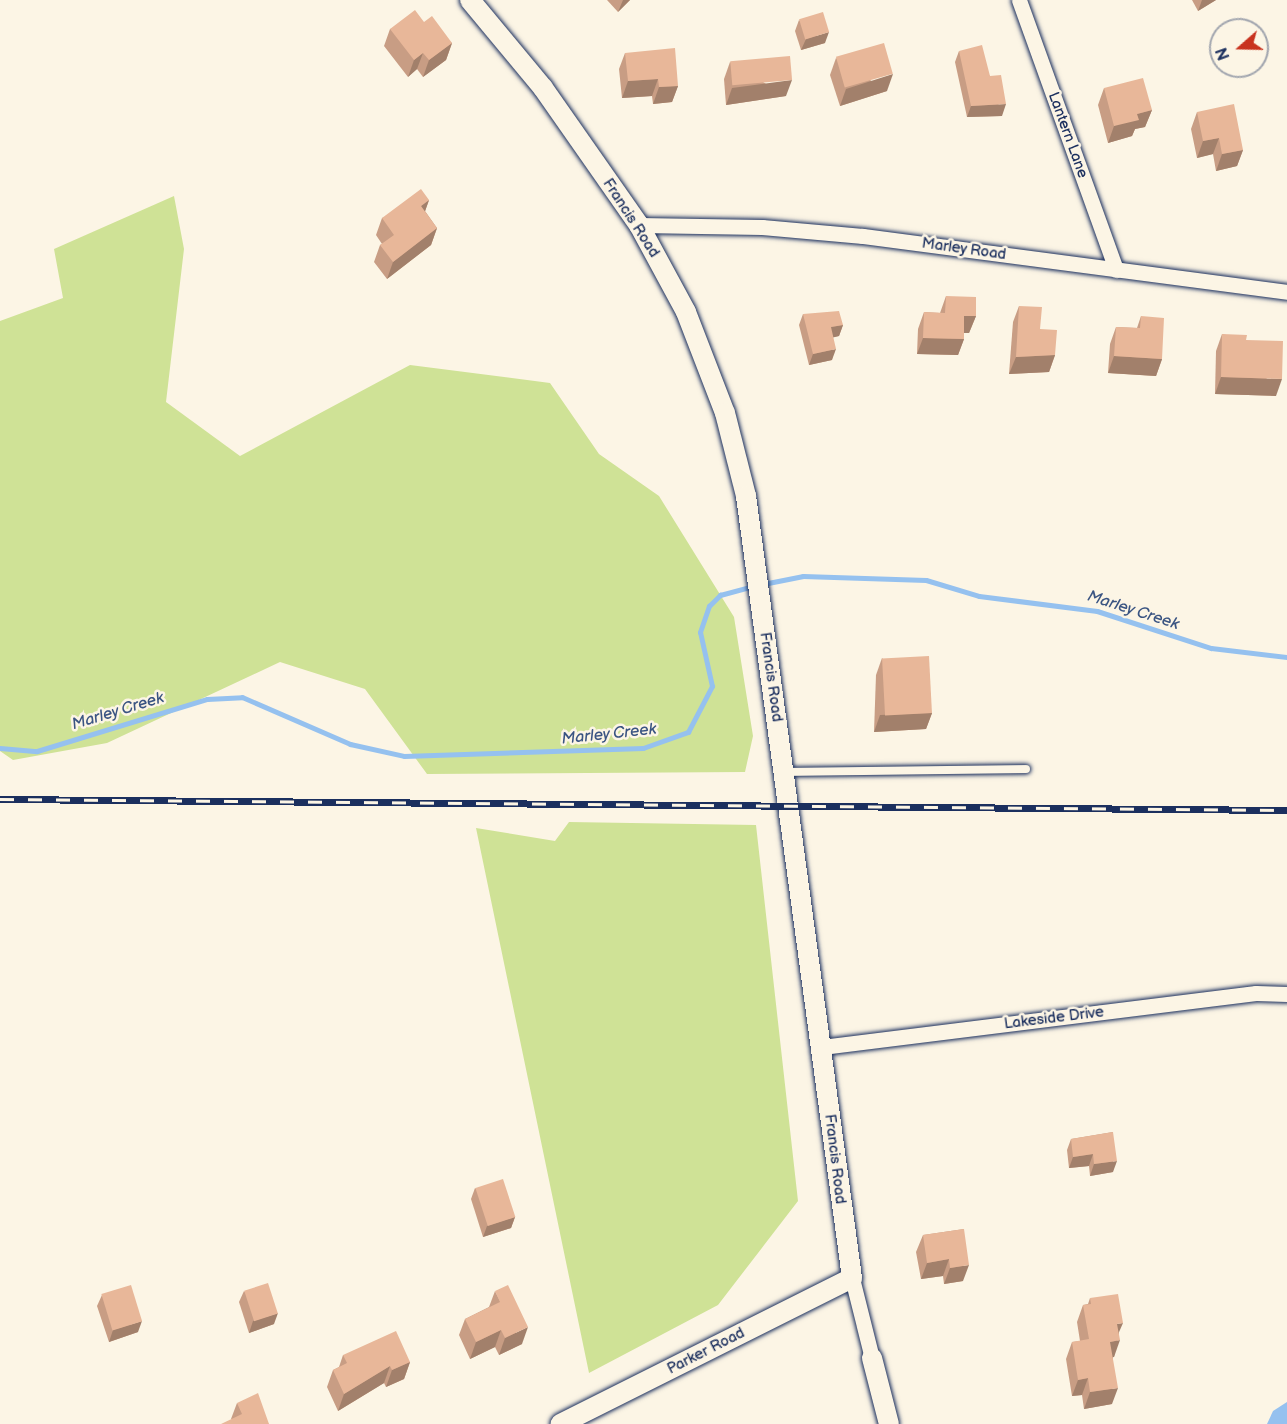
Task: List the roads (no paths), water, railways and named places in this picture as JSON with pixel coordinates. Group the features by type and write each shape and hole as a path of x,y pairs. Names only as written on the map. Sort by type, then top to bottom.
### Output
{"street":[{"name":"Francis Road","path":"470,0 543,88 639,225 709,368 742,474 785,772 852,1278 889,1424"},
{"name":"Lantern Lane","path":"1019,0 1116,270"},
{"name":"Marley Road","path":"639,225 762,226 863,236 1287,292"},
{"name":"Lakeside Drive","path":"822,1047 1256,993 1287,994"},
{"name":"Parker Road","path":"560,1424 852,1278"}],"lane":[{"path":"785,772 1026,769"}],"water":[{"path":"1287,1402 1287,1424 1267,1424 1273,1411"}],"waterway":[{"name":"Marley Creek","path":"763,584 803,576 926,580 979,596 1097,611 1211,648 1287,657"},
{"name":"Marley Creek","path":"0,748 37,751 207,699 242,697 350,744 404,756 643,748 688,732 712,686 700,632 709,606 720,595 754,586"}],"railway":[{"path":"0,799 1287,810"}]}
